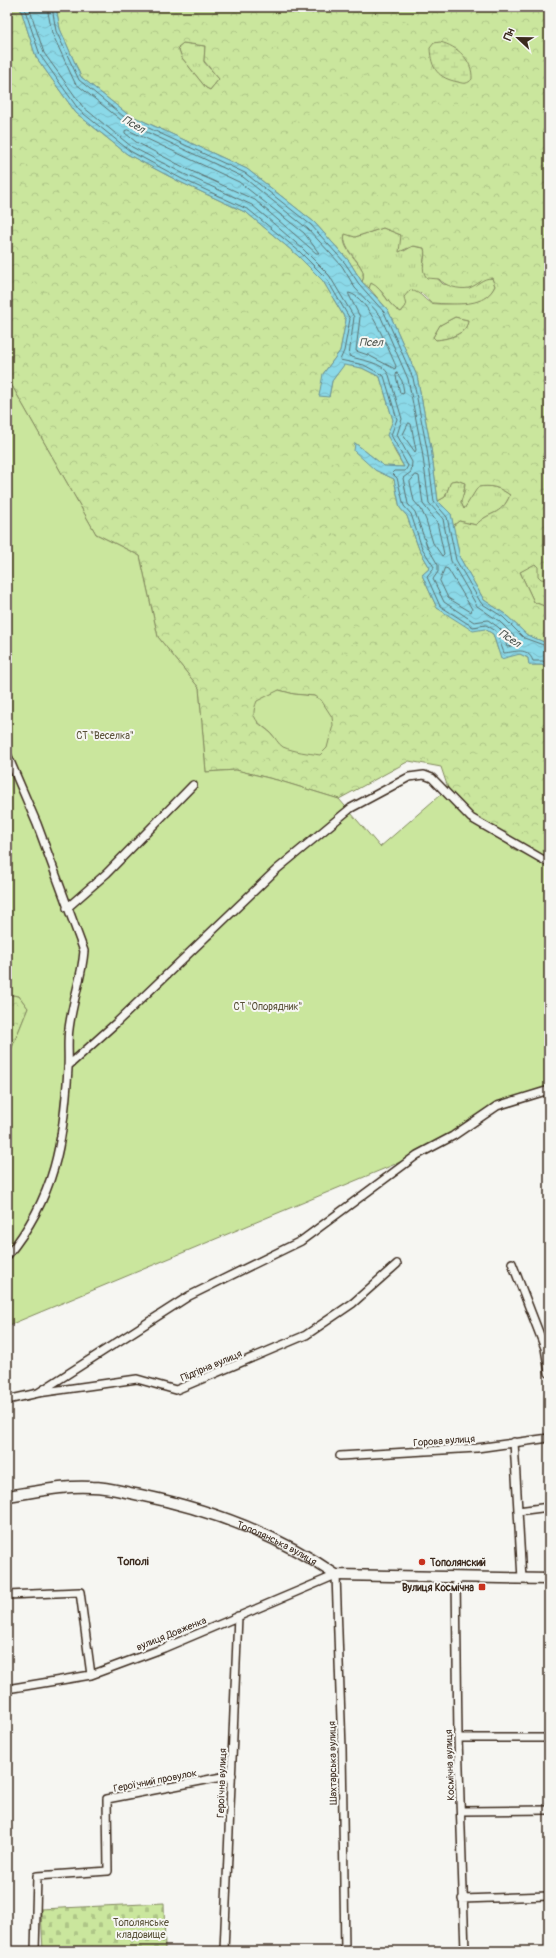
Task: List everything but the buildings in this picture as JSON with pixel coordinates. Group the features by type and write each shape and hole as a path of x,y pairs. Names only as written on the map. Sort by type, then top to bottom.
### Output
{"street":[{"path":"7,754 37,824 84,951 83,970 69,1028 64,1122 46,1195 27,1230 7,1256"},
{"path":"68,1066 116,1023 276,870 352,808 410,777 424,775 432,778 471,818 549,863"},
{"path":"67,908 93,886 194,785"},
{"path":"38,1393 189,1296 300,1241 417,1155 453,1136 497,1106 549,1090"},
{"path":"512,1263 545,1348 549,1373"},
{"name":"Підгірна вулиця","path":"7,1400 38,1393 136,1379 176,1390 306,1335 353,1303 397,1264"},
{"name":"Горова вулиця","path":"340,1456 477,1448 549,1438"},
{"path":"514,1442 522,1579"},
{"name":"Тополянська вулиця","path":"7,1496 71,1487 92,1487 164,1500 206,1512 247,1528 309,1556 336,1575"},
{"path":"518,1511 549,1506"},
{"path":"336,1575 549,1579"},
{"name":"вулиця Довженка","path":"7,1689 90,1675 164,1648 336,1575"},
{"name":"Шахтарська вулиця","path":"336,1575 342,1757 345,1951"},
{"name":"Космічна вулиця","path":"456,1578 458,1738 462,1899 465,1951"},
{"path":"7,1595 80,1592 90,1675"},
{"name":"Героїчна вулиця","path":"224,1951 238,1616"},
{"path":"458,1738 549,1738"},
{"name":"Героїчний провулок","path":"35,1951 37,1876 108,1871 107,1799 232,1775"},
{"path":"461,1811 549,1810"},
{"path":"462,1899 549,1896"}],"green space":[{"path":"7,7 20,7 36,57 76,113 127,154 180,182 247,213 297,255 323,281 346,320 340,351 323,374 329,397 332,381 344,364 362,368 380,377 393,420 394,450 404,467 384,466 355,443 375,470 394,479 400,508 407,516 419,549 430,568 422,575 437,608 493,634 498,650 520,654 528,658 529,665 542,665 549,670 549,863 513,849 459,802 448,788 441,767 409,761 339,799 277,780 236,770 206,772 199,688 158,637 140,556 96,534 7,377","holes":["279,690 294,694 314,696 282,746 271,733 257,722"]},
{"path":"56,7 549,7 549,580 541,579 538,576 538,567 535,564 520,572 534,602 549,608 549,644 527,635 505,614 484,600 460,558 453,526 459,521 476,525 503,507 510,495 495,487 478,487 464,509 461,502 465,483 457,480 451,481 445,497 438,501 431,448 417,376 388,310 369,288 371,283 379,289 392,306 401,312 406,306 404,297 410,290 420,294 431,303 460,304 474,302 481,300 491,292 495,286 492,278 485,279 469,288 457,288 448,285 439,279 427,278 423,267 425,256 424,248 413,246 399,252 401,235 383,228 355,237 345,234 344,241 346,247 362,270 362,282 349,261 314,222 247,169 126,113 81,77 60,29","holes":["183,43 205,46 204,61 219,79 210,90 206,88 182,58 178,47","455,317 468,320 465,329 451,337 436,340 433,337 440,325"]},
{"path":"440,42 458,50 467,60 472,72 472,79 469,82 464,83 445,78 434,67 430,48 434,43"},
{"path":"183,43 205,46 204,62 219,79 210,90 206,88 182,58 178,47"},
{"path":"383,228 401,235 404,251 413,246 424,248 425,252 423,265 443,284 469,288 486,278 492,278 495,286 490,294 484,299 468,304 432,303 420,292 401,312 392,306 376,286 371,284 369,288 362,282 362,270 350,253 345,240 345,233 355,237"},
{"path":"455,317 468,320 465,329 451,337 436,340 433,337 440,325"},
{"name":"СТ \"Опорядник\"","path":"7,377 96,534 140,556 158,637 199,688 206,772 236,770 277,780 339,799 380,847 448,788 459,802 513,849 549,863 549,1090 497,1106 417,1155 7,1326 7,1060 28,1008 19,996 7,994"},
{"path":"451,480 457,480 465,483 461,502 464,509 477,487 495,487 510,495 503,507 476,525 459,521 453,526 451,514 438,501 445,497"},
{"path":"535,563 549,580 549,608 534,602 520,572"},
{"path":"279,690 294,694 314,696 321,700 332,717 333,725 327,748 320,755 283,747 271,733 256,720 254,712 257,701"},
{"path":"7,994 19,996 28,1008 7,1060"},
{"name":"Тополянське кладовище","path":"164,1903 165,1951 43,1951 41,1909"}],"water":[{"name":"Псел","path":"20,7 56,7 60,29 81,77 126,113 247,169 314,222 349,261 362,282 388,310 417,376 431,448 438,501 451,514 460,558 484,600 505,614 527,635 549,644 549,670 542,665 529,665 528,658 520,654 501,659 493,634 485,629 473,631 437,608 422,575 430,568 419,549 407,516 400,508 394,479 375,470 354,451 355,443 384,466 404,467 387,435 393,420 380,377 362,368 344,365 332,381 329,397 319,396 323,374 340,351 346,320 323,281 297,255 247,213 180,182 127,154 76,113 36,57"}],"place":[{"name":"Тополянский","path":"422,1562"},
{"name":"Вулиця Космічна","path":"482,1587"}],"district":[{"name":"Тополі","path":"133,1561"}],"park label":[{"name":"СТ \"Веселка\"","path":"105,735"}]}
